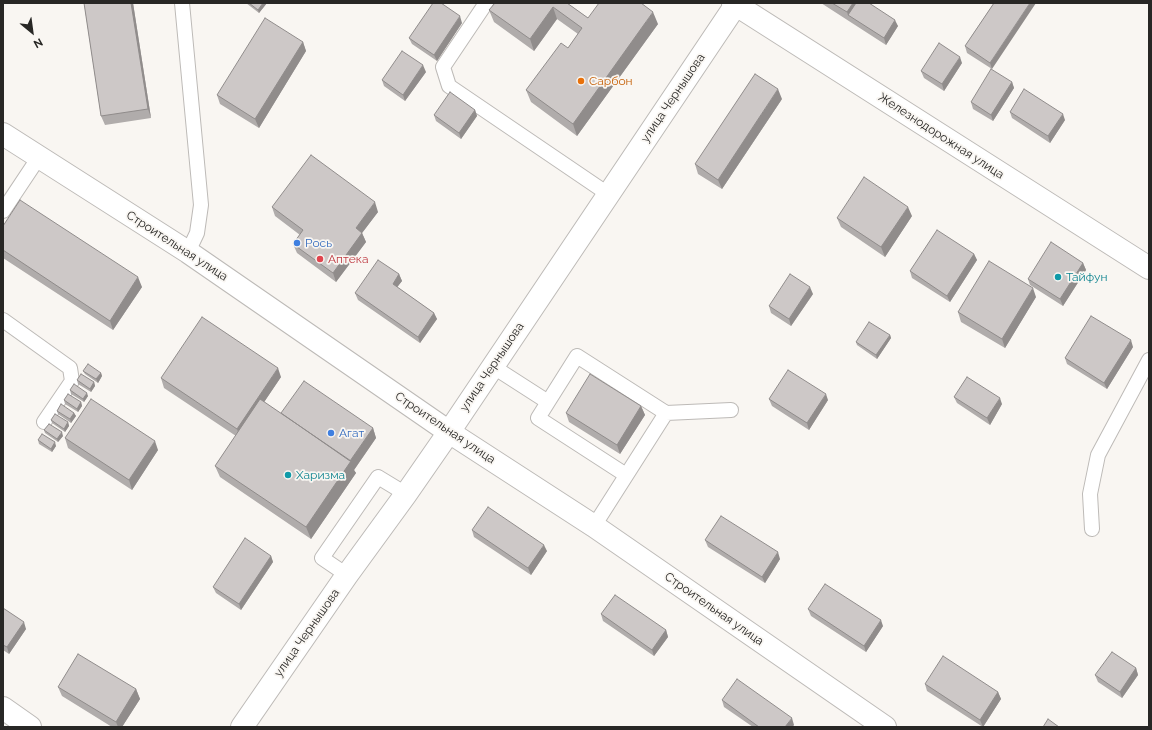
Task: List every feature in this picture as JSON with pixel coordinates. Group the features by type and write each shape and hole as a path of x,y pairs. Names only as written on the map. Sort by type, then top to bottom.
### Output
{"street":[{"name":"улица Чернышова","path":"242,727 449,432 735,4"},
{"name":"Железнодорожная улица","path":"735,4 1149,268"},
{"name":"Строительная улица","path":"3,134 188,252 449,432 594,526 885,727"},
{"path":"3,708 30,727"}],"lane":[{"path":"182,3 201,205 197,233 188,252"},
{"path":"486,3 443,67 449,86 608,194"},
{"path":"3,211 39,157"},
{"path":"3,320 70,368 72,381 44,422"},
{"path":"626,475 538,418 577,356 666,414 731,410"},
{"path":"1092,529 1090,494 1098,455 1149,360"},
{"path":"492,366 548,402"},
{"path":"594,526 666,414"},
{"path":"347,576 322,558 378,477 406,494"}],"building":[{"path":"84,3 131,3 148,109 101,116"},
{"path":"249,3 263,3 258,10"},
{"path":"433,3 441,3 460,16 434,55 409,38"},
{"name":"Сарбон","path":"495,3 567,3 588,18 599,3 641,3 653,12 573,124 526,90 561,43 568,48 582,28 553,7 530,39 489,10"},
{"path":"832,3 853,3 847,12"},
{"path":"856,3 869,3 895,20 884,38 848,15"},
{"path":"994,3 1030,3 990,63 965,46"},
{"path":"265,18 303,42 255,119 217,95"},
{"path":"939,43 960,57 942,84 921,71"},
{"path":"402,51 423,65 403,95 382,80"},
{"path":"991,69 1012,82 991,115 971,102"},
{"path":"755,74 778,89 718,180 695,164"},
{"path":"1024,89 1063,114 1048,136 1010,112"},
{"path":"450,92 475,110 459,133 434,115"},
{"path":"311,155 375,202 356,228 362,233 333,273 293,244 303,230 272,207"},
{"path":"864,177 908,207 881,247 837,218"},
{"path":"20,200 138,277 110,321 3,250 3,226"},
{"path":"937,230 974,254 947,296 910,271"},
{"name":"Тайфун","path":"1051,242 1083,263 1060,299 1028,279"},
{"path":"378,260 399,274 393,284 434,313 418,337 355,293"},
{"path":"989,261 1033,288 1002,339 958,312"},
{"path":"790,274 810,287 789,319 769,306"},
{"path":"1091,316 1131,340 1104,383 1065,358"},
{"path":"202,317 278,368 237,429 161,378"},
{"path":"869,322 890,335 876,355 856,342"},
{"path":"88,364 101,373 96,379 83,371"},
{"path":"788,370 826,394 807,423 769,399"},
{"path":"81,374 94,382 90,389 77,380"},
{"path":"590,374 641,406 617,445 566,413"},
{"path":"967,377 1000,398 987,418 954,397"},
{"path":"304,381 373,428 350,461 281,413"},
{"path":"74,384 87,393 83,399 70,390"},
{"path":"68,394 81,402 77,409 64,400"},
{"path":"91,399 155,441 129,480 65,438"},
{"name":"Харизма","path":"260,399 351,461 306,527 215,466"},
{"path":"61,404 74,413 70,419 57,411"},
{"path":"55,414 68,422 64,429 51,420"},
{"path":"49,424 62,432 57,439 44,430"},
{"path":"42,434 55,442 51,449 38,440"},
{"path":"488,507 544,545 528,568 472,530"},
{"path":"721,516 778,552 762,577 705,540"},
{"path":"245,538 271,556 239,604 213,587"},
{"path":"825,584 881,620 864,646 808,609"},
{"path":"615,595 666,630 652,650 601,614"},
{"path":"3,608 24,622 7,647 3,645"},
{"path":"1112,652 1136,668 1120,692 1095,675"},
{"path":"78,654 136,689 116,722 58,687"},
{"path":"943,656 998,692 980,720 925,684"},
{"path":"737,679 792,718 785,727 759,727 722,700"},
{"path":"1048,719 1059,727 1043,727"}],"place":[{"name":"Сарбон","path":"581,81"},
{"name":"Рось","path":"297,243"},
{"name":"Аптека","path":"320,259"},
{"name":"Тайфун","path":"1058,277"},
{"name":"Агат","path":"331,433"},
{"name":"Харизма","path":"288,475"}]}
